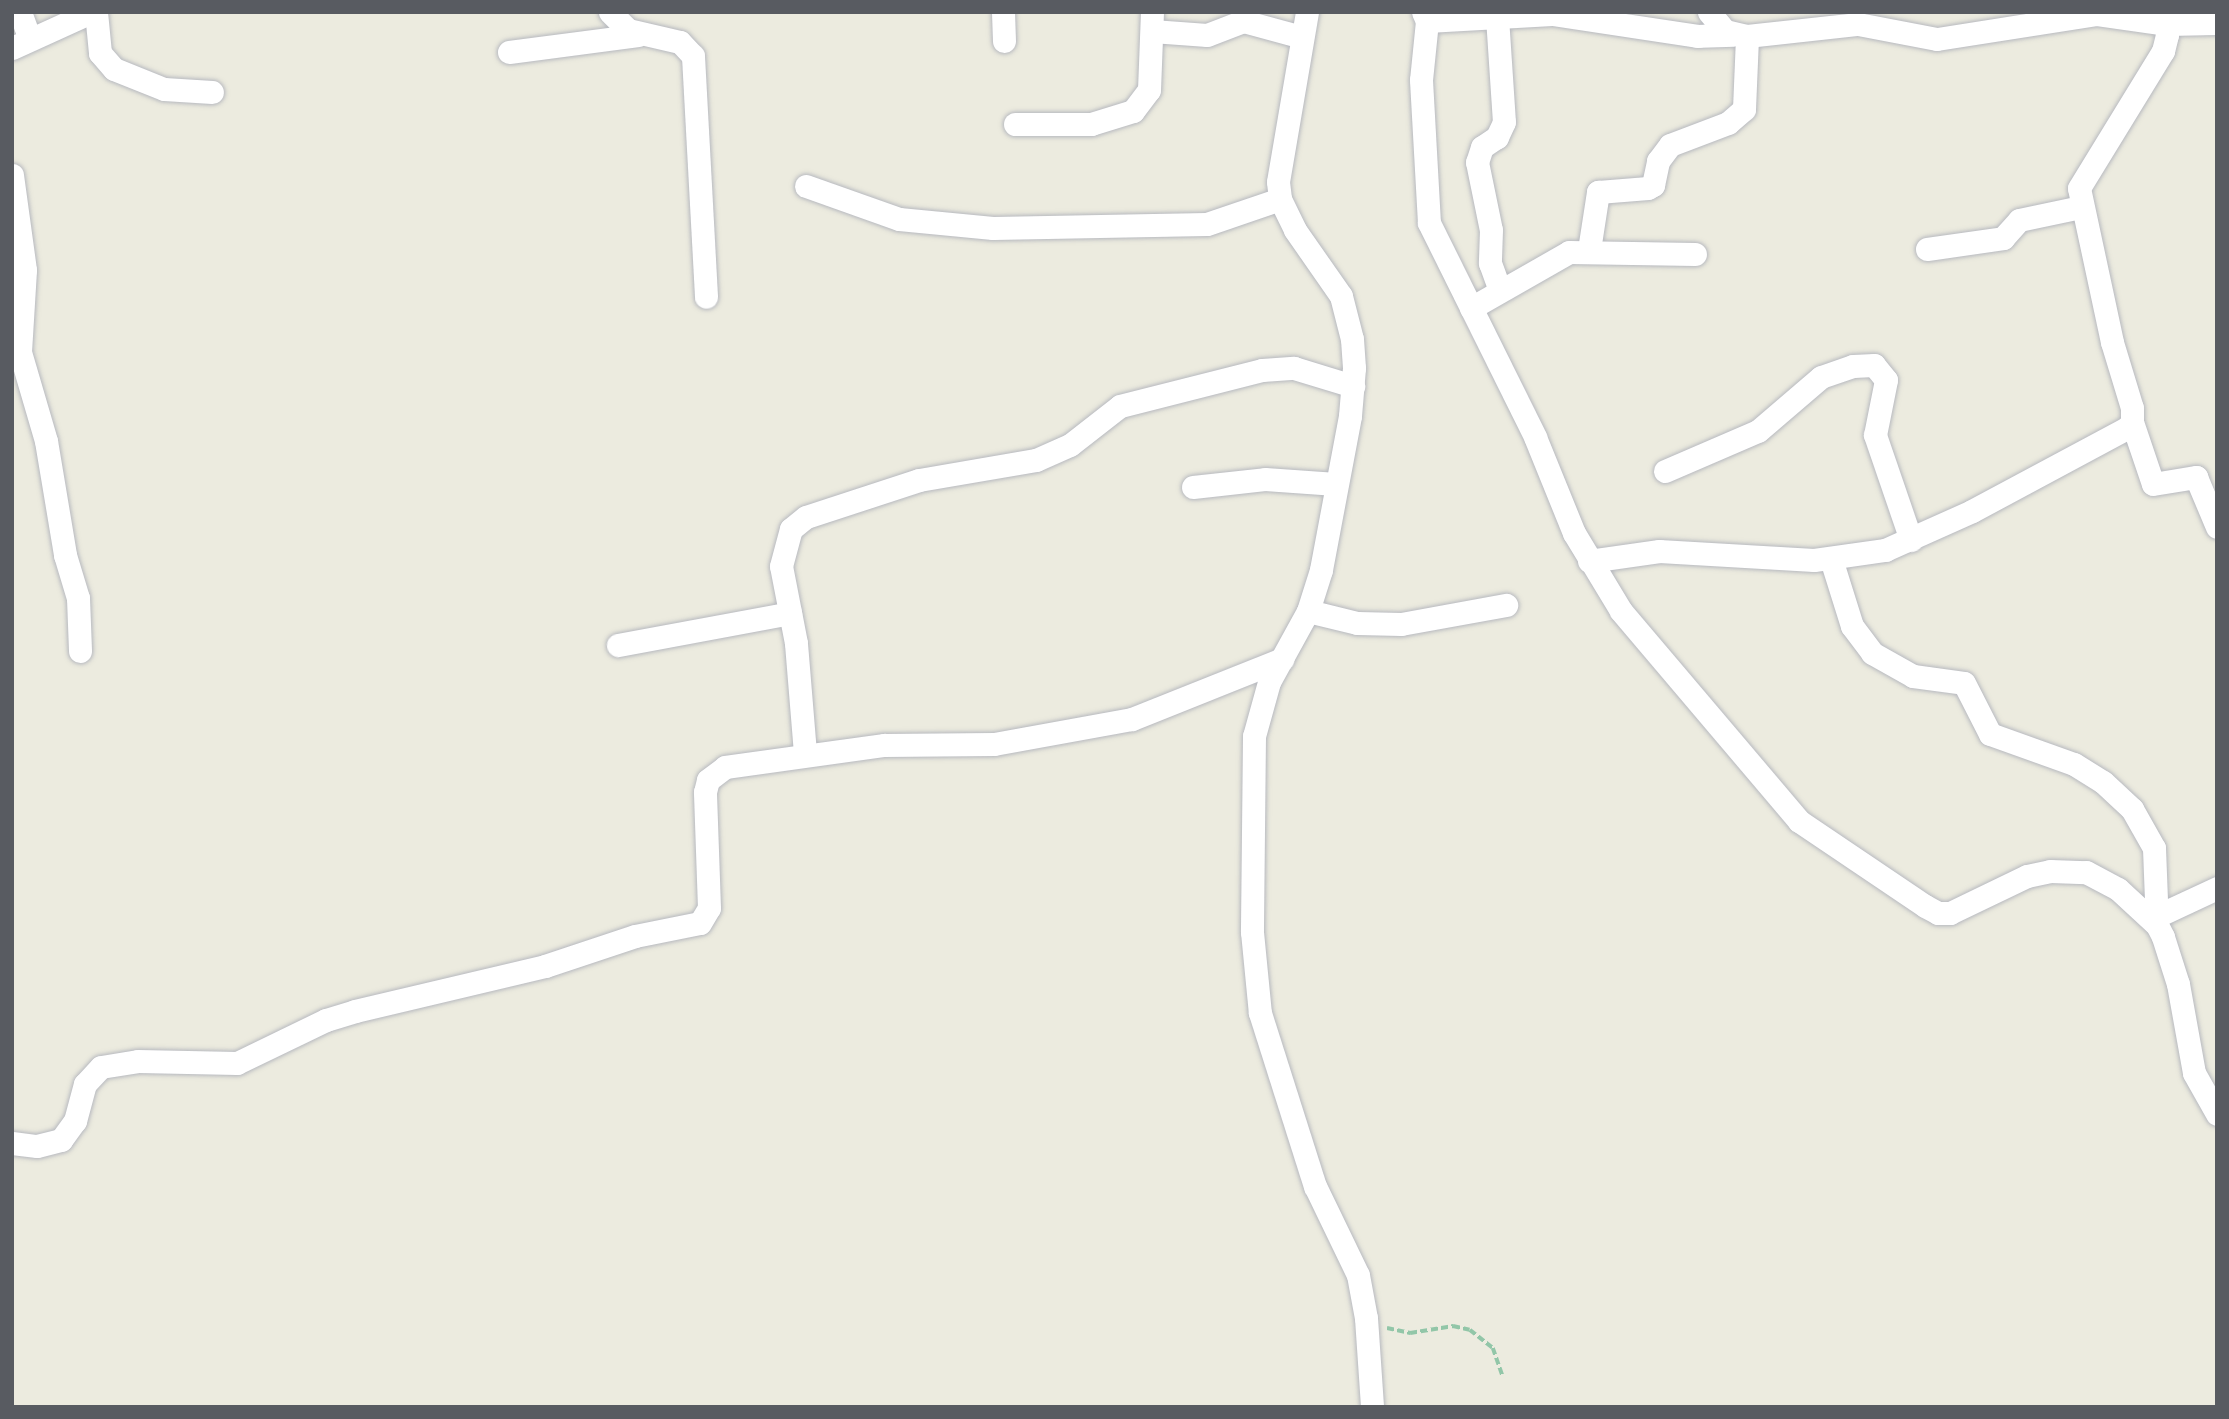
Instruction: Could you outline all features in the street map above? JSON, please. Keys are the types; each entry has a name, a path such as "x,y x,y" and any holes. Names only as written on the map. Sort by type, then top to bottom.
{"street":[{"path":"20,12 21,44 90,12"},
{"path":"96,12 100,53 114,69 164,89 212,92"},
{"path":"610,12 638,35"},
{"path":"1003,12 1004,41"},
{"path":"1307,12 1278,182 1280,200 1295,230 1341,296 1352,339 1353,386 1321,570 1308,611 1261,704 1254,736 1255,980 1260,1013 1309,1167 1358,1275 1366,1318 1372,1407"},
{"path":"1709,12 1716,24 1740,36"},
{"path":"2157,920 2101,877 2066,870 2027,876 1950,913 1938,914 1799,821 1643,640 1589,561 1471,308 1432,233 1425,209 1421,80 1425,17 1579,16 1697,36 1740,36 1858,24 1937,39 2097,14 2217,23"},
{"path":"1497,17 1504,122 1497,137 1482,147 1477,162 1491,230 1490,263 1500,290"},
{"path":"2165,18 2163,51 2150,76 2082,178 2081,207 2132,422 2153,484 2196,477 2217,527"},
{"path":"1015,124 1091,124 1133,111 1149,90 1152,22 1207,35 1243,21 1302,37"},
{"path":"509,52 638,35 680,42 693,56 706,297"},
{"path":"1589,250 1598,192 1648,188 1653,185 1658,161 1670,145 1728,123 1744,109 1740,36"},
{"path":"12,174 25,270 20,352 46,441 65,555 78,598 80,651"},
{"path":"806,186 899,219 993,228 1207,224 1280,200"},
{"path":"1927,249 2003,238 2019,219 2081,207"},
{"path":"1471,308 1550,260 1589,250 1695,254"},
{"path":"1665,471 1758,431 1821,377 1853,366 1874,365 1886,380 1875,435 1911,540"},
{"path":"805,753 782,552 791,529 823,509 919,480 1036,460 1069,445 1121,406 1262,370 1294,368 1353,386"},
{"path":"1589,561 1659,551 1831,559 1885,550 1911,540 2119,433 2132,422"},
{"path":"1193,487 1265,479 1336,484"},
{"path":"1831,559 1852,626 1872,653 1913,676 1964,683 1990,734 2074,764 2103,782 2132,809 2154,848 2157,920 2178,984 2194,1073 2217,1114"},
{"path":"1308,611 1357,623 1401,624 1506,604"},
{"path":"618,645 790,613"},
{"path":"12,1143 37,1146 61,1140 75,1121 85,1083 101,1067 138,1061 237,1063 326,1020 355,1011 545,966 635,936 693,927 706,917 709,908 708,780 725,767 805,753 884,746 994,744 1132,719 1282,659"},
{"path":"2157,920 2215,896"}],"path":[{"path":"1366,1318 1399,1333 1453,1326 1470,1330 1493,1349 1503,1377"}]}
